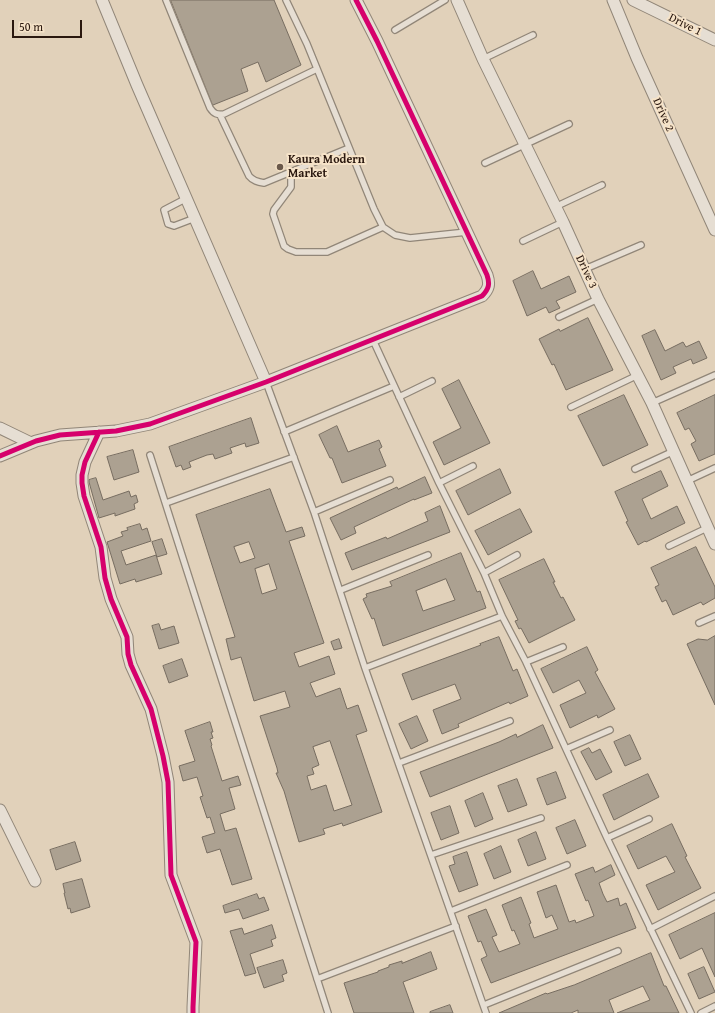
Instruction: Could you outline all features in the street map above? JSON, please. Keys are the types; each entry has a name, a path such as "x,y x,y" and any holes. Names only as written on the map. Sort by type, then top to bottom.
{"street":[{"path":"102,0 137,85 266,382"},
{"path":"0,456 31,443 60,435 116,431 150,424 266,382 475,299 486,293 490,283 488,278 356,0"},
{"name":"Drive 3","path":"457,0 483,59 585,269 598,299 652,403 715,544"},
{"name":"Drive 2","path":"613,0 637,58 715,230"},
{"name":"Drive 1","path":"633,0 715,40"},
{"path":"0,428 31,443"},
{"path":"99,432 82,475 84,496 101,547 105,578 111,599 127,637 128,654 131,665 151,709 163,756 168,782 171,875 196,942 194,1013"},
{"path":"0,810 35,881"}],"lane":[{"path":"166,0 210,108 214,113 220,115 224,114 317,69"},
{"path":"286,0 317,69 383,227 394,235 410,238 467,232"},
{"path":"395,30 446,0"},
{"path":"483,59 533,34"},
{"path":"220,115 252,180 264,183 349,148"},
{"path":"485,163 569,124"},
{"path":"291,172 291,187 274,210 273,214 284,246 288,249 296,252 327,252 383,227"},
{"path":"555,207 602,185"},
{"path":"187,198 165,208 163,213 168,224 174,226 195,218"},
{"path":"523,241 562,222"},
{"path":"585,269 641,245"},
{"path":"559,317 598,299"},
{"path":"373,340 439,483 484,573 502,616 526,662 690,1013"},
{"path":"571,407 638,375"},
{"path":"652,403 715,375"},
{"path":"399,397 432,381"},
{"path":"266,382 314,512 341,590 365,668 486,1013"},
{"path":"284,432 394,386"},
{"path":"635,469 674,451"},
{"path":"150,455 328,1013"},
{"path":"166,503 294,457"},
{"path":"439,483 473,466"},
{"path":"687,481 715,468"},
{"path":"314,512 390,480"},
{"path":"669,546 707,528"},
{"path":"341,590 428,555"},
{"path":"484,573 517,555"},
{"path":"365,668 502,616"},
{"path":"699,623 715,616"},
{"path":"526,662 563,647"},
{"path":"399,763 510,721"},
{"path":"566,749 610,730"},
{"path":"431,855 541,818"},
{"path":"607,838 649,819"},
{"path":"451,911 567,865"},
{"path":"650,929 715,896"},
{"path":"317,979 456,926"},
{"path":"484,1005 618,951"},
{"path":"701,1013 715,1006"}],"building":[{"path":"171,0 274,0 301,65 266,82 258,62 241,69 248,91 213,105"},
{"path":"533,271 541,289 569,276 576,292 556,301 560,308 549,313 546,307 527,316 513,281"},
{"path":"588,318 613,370 566,390 554,364 552,365 539,339 559,329 560,331"},
{"path":"655,330 665,351 683,342 686,347 699,341 707,358 693,364 691,359 673,367 676,373 661,380 642,336"},
{"path":"459,380 490,443 444,465 433,442 461,428 442,389"},
{"path":"624,395 648,445 603,466 578,416"},
{"path":"715,395 715,454 699,461 691,444 696,441 689,428 685,430 677,413"},
{"path":"251,418 259,443 246,447 245,443 230,448 232,453 215,459 213,454 207,455 189,462 191,467 183,470 181,465 176,467 169,447"},
{"path":"337,426 348,452 379,440 382,447 379,449 386,466 342,483 332,458 330,458 319,435"},
{"path":"133,450 139,472 114,480 107,457"},
{"path":"500,469 511,493 468,515 456,491"},
{"path":"661,471 668,486 642,499 651,519 677,506 685,523 638,545 626,522 628,521 615,492"},
{"path":"425,477 432,493 414,499 354,527 356,533 341,540 330,518 397,487 398,489"},
{"path":"96,478 103,500 129,491 131,497 136,495 138,502 134,504 135,509 115,516 115,513 99,518 89,482 89,480"},
{"path":"270,489 286,532 302,527 305,536 289,541 324,643 294,653 299,667 329,656 335,674 310,683 316,697 340,688 347,709 358,705 367,731 356,735 382,812 343,826 342,823 323,829 325,834 299,842 284,791 276,773 278,773 277,768 260,716 290,707 285,691 254,701 241,657 231,660 226,639 235,637 196,515","holes":["249,542 255,558 240,563 234,547","269,564 277,589 262,594 255,569","330,741 352,805 334,811 326,785 311,790 307,776 314,774 312,768 319,765 313,747"]},
{"path":"440,506 450,532 352,570 345,553 386,537 387,539 428,521 425,513"},
{"path":"520,509 532,532 488,555 475,531"},
{"path":"140,524 142,530 147,528 151,541 121,551 126,565 156,555 162,574 136,582 135,579 120,584 107,542 123,536 121,532 128,530 127,528"},
{"path":"162,539 167,554 157,557 152,542"},
{"path":"696,547 715,587 715,598 703,605 701,602 673,615 666,600 662,602 655,587 659,585 651,568"},
{"path":"461,553 477,592 480,591 486,608 383,646 374,618 372,619 363,599 367,597 366,594 392,586 390,582","holes":["446,579 455,600 423,611 416,591"]},
{"path":"544,559 561,598 563,597 575,620 529,643 521,628 519,629 515,621 518,620 499,580"},
{"path":"159,624 161,630 174,626 179,643 159,649 152,626"},
{"path":"715,636 715,705 687,644 698,639 707,640"},
{"path":"499,637 513,671 517,669 528,696 510,704 509,702 458,724 459,727 442,734 433,710 461,699 455,684 412,700 402,674"},
{"path":"339,639 342,648 334,650 331,642"},
{"path":"587,647 598,670 595,672 615,709 598,718 597,715 570,728 560,705 586,693 579,680 553,693 541,669"},
{"path":"182,659 188,676 169,683 163,666"},
{"path":"417,716 428,741 411,749 399,724"},
{"path":"210,722 213,732 211,732 213,738 210,739 211,746 222,781 238,776 241,785 229,788 235,809 220,814 225,831 236,828 252,879 232,885 220,849 207,853 202,837 215,833 210,817 207,818 200,797 203,796 197,777 183,781 179,766 195,761 185,731"},
{"path":"543,725 553,748 430,797 420,772 516,734 517,737"},
{"path":"630,735 641,759 625,766 614,742"},
{"path":"589,748 592,753 600,749 612,772 596,780 581,752"},
{"path":"556,772 566,798 547,805 537,779"},
{"path":"648,774 659,797 614,820 603,795"},
{"path":"517,779 527,805 508,812 498,786"},
{"path":"483,793 493,819 475,827 465,801"},
{"path":"450,806 459,833 441,840 431,813"},
{"path":"575,820 586,846 567,854 556,828"},
{"path":"672,824 687,856 685,857 701,888 658,910 646,885 675,872 666,856 638,869 627,846"},
{"path":"536,832 546,859 528,866 518,840"},
{"path":"75,842 81,861 56,870 50,850"},
{"path":"501,846 511,872 494,879 484,854"},
{"path":"467,852 478,885 459,892 449,866 455,864 453,857"},
{"path":"611,865 615,875 599,883 603,894 607,902 618,898 620,906 626,903 636,928 491,983 481,959 487,956 481,941 478,942 468,916 486,909 497,935 492,937 499,952 520,944 514,930 512,931 502,905 521,897 531,923 529,924 534,938 558,929 552,915 546,918 537,892 556,885 569,922 575,920 576,923 594,916 575,874 593,867 595,872"},
{"path":"82,879 90,907 71,913 70,908 68,909 63,884"},
{"path":"257,894 259,899 264,897 269,910 243,919 239,909 225,913 223,906"},
{"path":"715,913 715,977 702,948 680,959 669,935"},
{"path":"272,925 276,938 271,940 273,946 250,954 256,973 245,976 230,931 242,928 244,934"},
{"path":"431,952 437,969 403,982 414,1013 354,1013 344,983 378,972 389,967 389,965 402,961 402,963"},
{"path":"651,953 664,986 666,986 679,1013 617,1013 650,1000 643,986 609,1000 614,1013 578,1013 578,1010 571,1013 499,1013 546,993 547,994 574,985"},
{"path":"283,960 287,973 282,975 284,981 264,988 257,968"},
{"path":"704,967 715,992 699,999 688,974"},
{"path":"450,1005 453,1013 430,1013 430,1012"}],"cycle path":[{"path":"0,456 36,441 60,435 116,431 150,424 266,382 482,296 488,286 487,275 377,41 356,0"},
{"path":"99,432 85,462 82,475 84,496 101,547 105,578 111,599 127,637 128,654 131,665 151,709 163,756 168,782 171,875 196,942 193,1013"}],"place":[{"name":"Kaura Modern Market","path":"280,167"}]}
